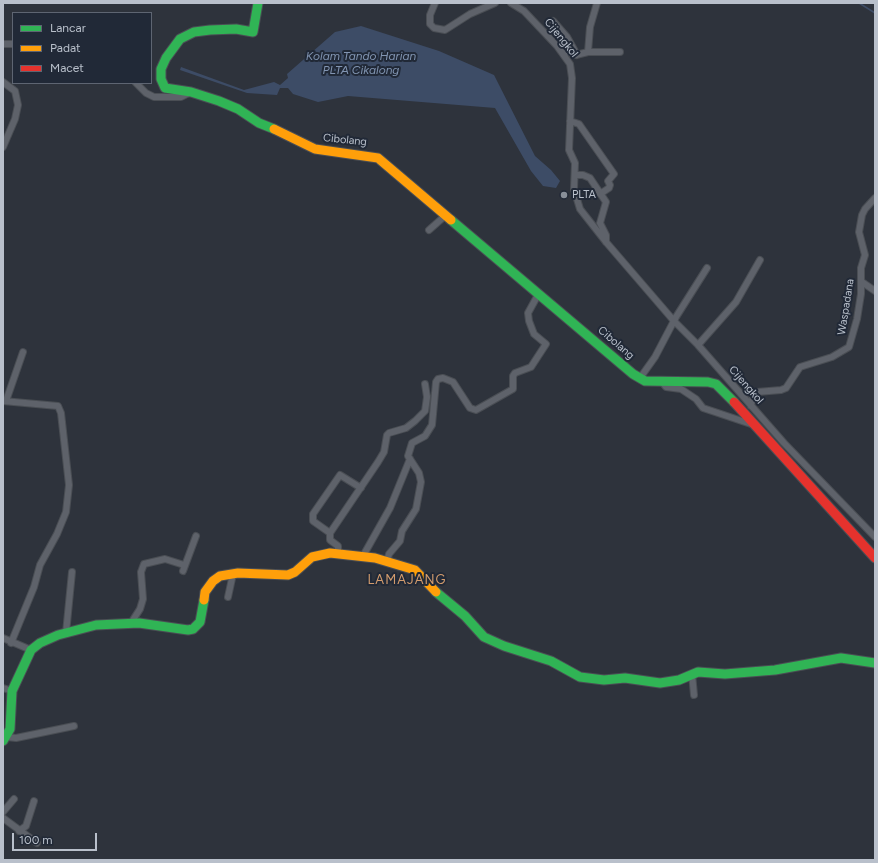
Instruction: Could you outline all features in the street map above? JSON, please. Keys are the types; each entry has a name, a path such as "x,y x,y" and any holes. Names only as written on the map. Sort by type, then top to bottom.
{"street":[{"name":"Cibolang","path":"258,3 253,32 222,29 194,32 180,39 173,47 161,69 162,82 167,89 191,92 238,109 259,123 283,132 315,149 378,158 640,378 645,381 716,384 875,558"},
{"path":"435,3 430,15 430,24 434,28 446,30 470,14 495,3"},
{"name":"Cijengkol","path":"511,3 524,11 560,50 571,66 570,121 568,135 569,150 575,163 574,189 580,209 606,242 674,321 698,345 784,443 875,537"},
{"path":"588,52 590,27 597,3"},
{"path":"553,21 567,37 577,55"},
{"path":"560,50 577,55 588,52 620,52"},
{"path":"3,82 15,91 18,105 15,119 3,147"},
{"path":"137,84 146,93 154,97 181,97 191,92"},
{"path":"570,121 579,124 614,174 608,181 610,185 609,188 600,194"},
{"name":"Cijengkol","path":"575,175 583,175 590,178 606,202 600,223 606,235 606,242"},
{"name":"Waspadana","path":"752,406 751,400 754,394 784,389 788,386 800,367 832,357 849,347 857,319 862,282 861,268 865,252 859,232 860,224 863,211 875,198"},
{"path":"429,230 446,215"},
{"path":"698,345 712,332 736,302 760,260"},
{"path":"640,378 655,357 674,321 707,268"},
{"path":"862,282 875,291"},
{"path":"387,561 389,554 400,541 402,531 416,509 421,482 419,473 408,456 412,443 425,436 432,425 434,386 438,378 447,378 453,382 470,408 476,410 514,389 513,376 516,373 529,369 546,344 534,334 528,314 539,293"},
{"path":"11,643 34,587 40,565 60,527 66,512 69,485 61,413 58,406 4,401 23,352"},
{"path":"662,382 666,387 681,389 696,399 703,408 755,426"},
{"path":"338,554 338,546 330,540 330,533 384,452 387,435 406,428 425,411 427,397 425,384"},
{"path":"363,556 390,508 410,459"},
{"path":"330,533 313,521 313,514 340,475 361,488"},
{"path":"131,623 140,609 143,599 141,572 144,564 165,559 184,568 196,536"},
{"path":"5,739 10,729 12,691 31,650 40,643 66,633 96,625 131,623 193,629 200,622 203,599 208,586 220,576 239,574 288,575 295,572 312,557 338,554 363,556 387,561 415,570 438,594 465,616 484,637 504,646 551,661 580,677 604,680 625,678 660,683 679,680 698,672 725,674 787,669 810,663 841,658 875,664"},
{"path":"66,633 72,572"},
{"path":"228,597 239,574"},
{"path":"3,638 11,643 31,650"},
{"path":"692,674 694,695"},
{"path":"3,688 12,691"},
{"path":"5,739 74,726"},
{"path":"3,812 14,799"},
{"path":"19,831 26,826 34,801"},
{"path":"3,818 37,843"}],"water":[{"name":"Kolam Tando Harian PLTA Cikalong","path":"361,26 439,51 494,75 535,156 551,170 560,181 556,188 543,186 531,171 495,108 348,96 318,102 293,94 288,88 280,88 277,95 247,93 180,70 181,67 244,90 274,82 280,85 288,78 287,74 335,32"}],"waterway":[{"path":"859,3 875,13"}],"traffic: fast":[{"path":"258,3 253,32 236,29 210,30 194,32 180,39 166,58 161,69 161,79 165,88 191,92 219,101 238,109 259,123 274,129"},
{"path":"451,220 633,374 645,381 708,382 716,384 734,402"},
{"path":"436,592 465,616 484,637 504,646 551,661 580,677 604,680 625,678 660,683 679,680 698,672 725,674 775,670 841,658 875,663"},
{"path":"3,741 10,729 12,691 31,650 40,643 58,635 96,625 139,623 188,630 193,629 200,622 204,600"}],"traffic: slow":[{"path":"274,129 315,149 378,158 451,220"},
{"path":"204,600 205,592 213,581 220,576 238,573 288,575 295,572 312,557 330,553 375,558 415,570 436,592"}],"traffic: jam":[{"path":"734,402 875,558"}],"place":[{"name":"PLTA","path":"564,195"}],"district":[{"name":"LAMAJANG","path":"407,580"}]}
